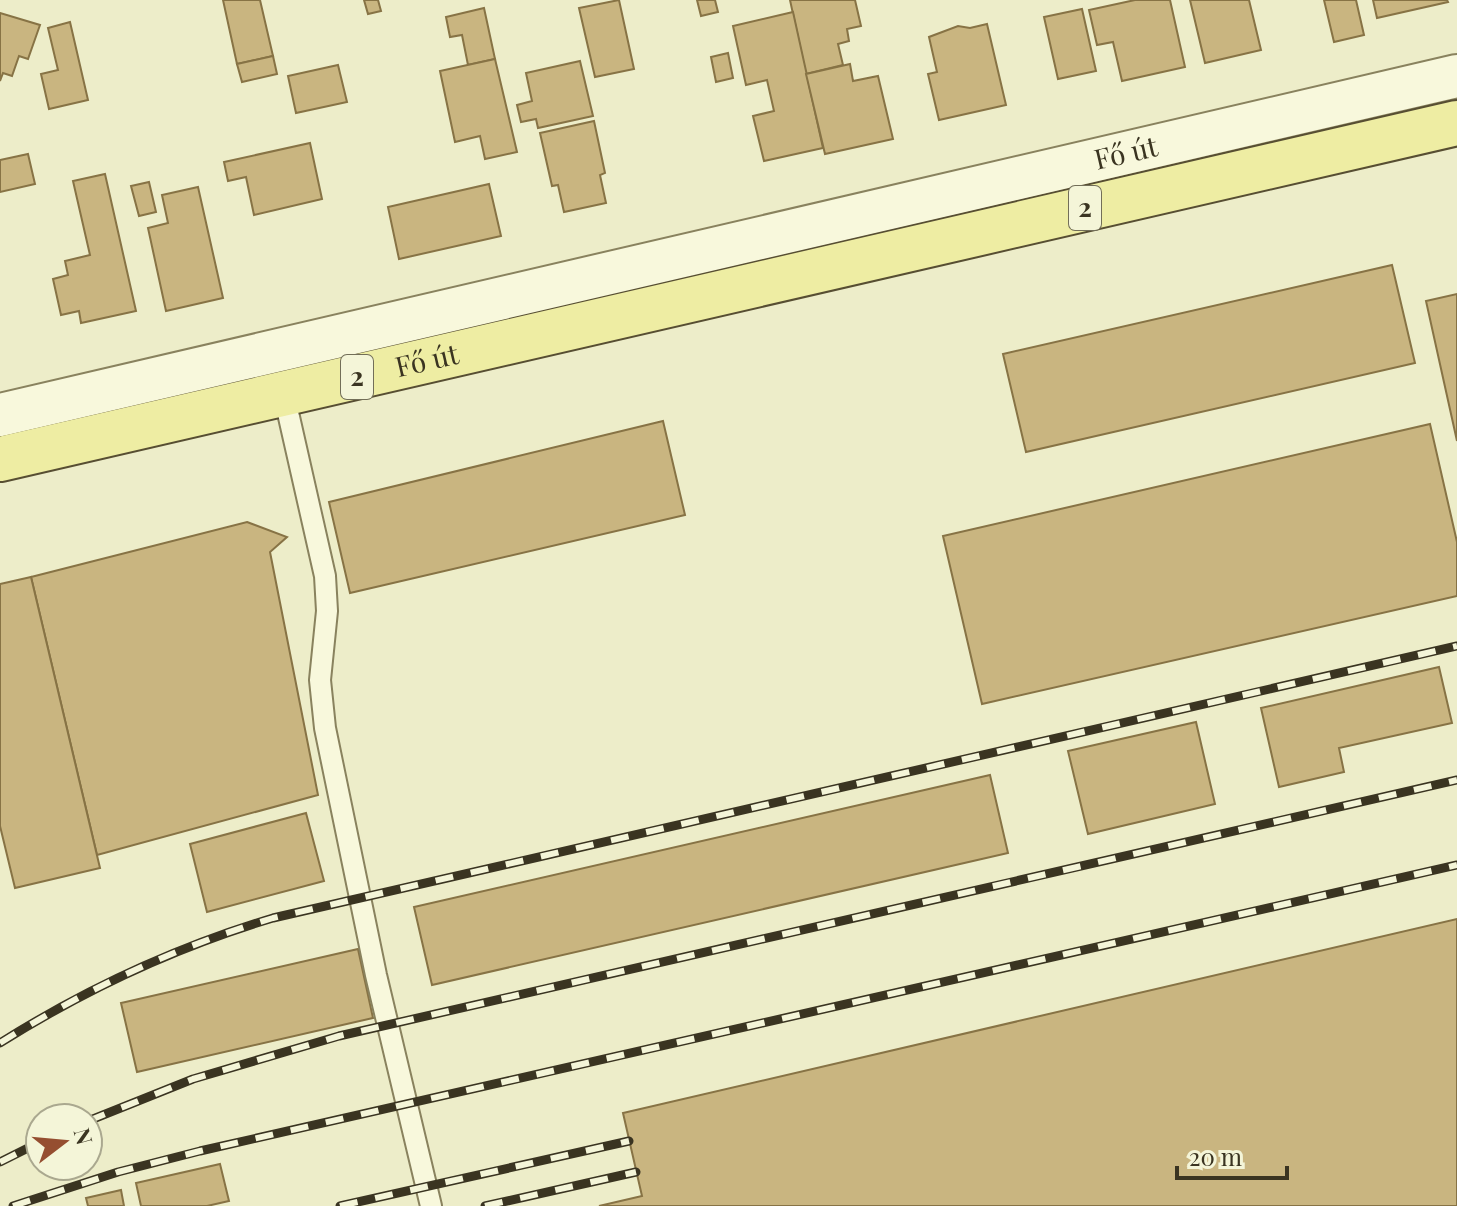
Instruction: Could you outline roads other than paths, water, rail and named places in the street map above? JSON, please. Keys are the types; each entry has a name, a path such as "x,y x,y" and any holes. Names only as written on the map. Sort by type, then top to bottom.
{"main road":[{"name":"Fő út","path":"0,459 284,395 707,272 1457,123"}],"street":[{"name":"Fő út","path":"0,415 707,272 1457,76"}],"lane":[{"path":"284,395 325,576 327,611 320,680 325,728 376,975 431,1206"}],"railway":[{"path":"0,1043 132,971 202,942 273,918 1457,646"},
{"path":"104,1115 193,1079 339,1036 1457,780"},
{"path":"13,1206 118,1172 200,1151 1457,865"},
{"path":"340,1206 629,1141"},
{"path":"0,1162 24,1150"},
{"path":"485,1206 636,1172"}]}
